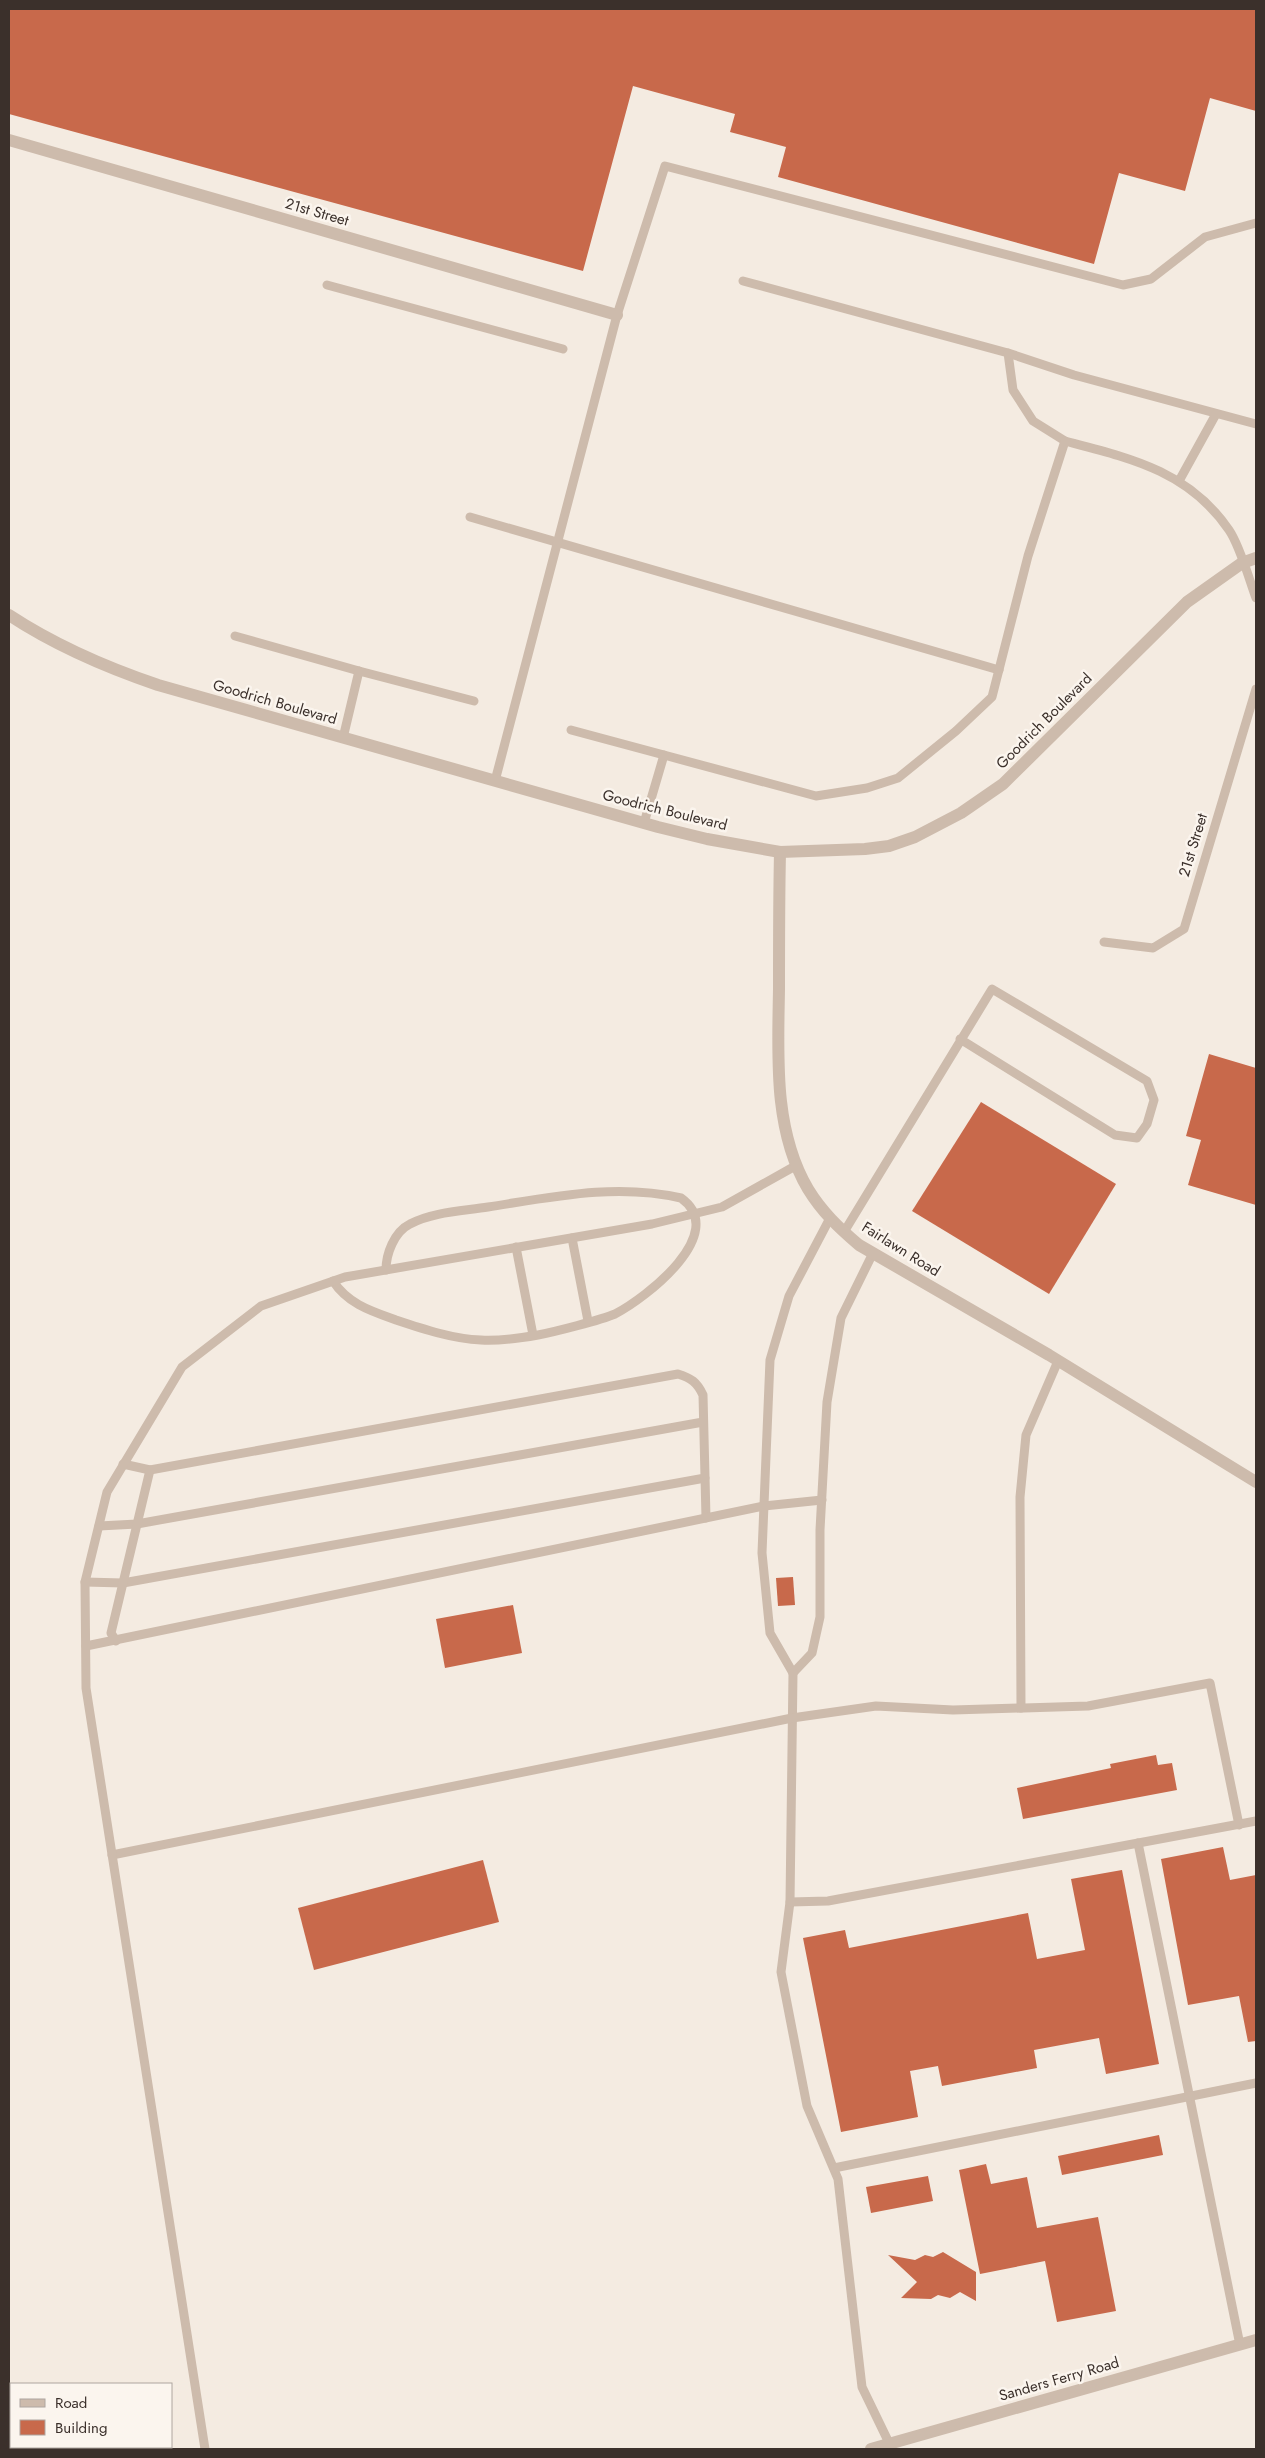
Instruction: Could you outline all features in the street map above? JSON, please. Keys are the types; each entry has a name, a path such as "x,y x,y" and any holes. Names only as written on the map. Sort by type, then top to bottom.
{"street":[{"name":"21st Street","path":"9,140 617,315"},
{"path":"1242,563 1256,558"},
{"name":"Goodrich Boulevard","path":"9,616 61,647 109,668 158,686 644,823 707,839 780,852 865,849 889,846 914,838 961,813 1010,778 1187,602 1242,563"},
{"name":"Fairlawn Road","path":"780,852 778,1066 784,1116 797,1165 808,1189 830,1218 844,1232 873,1253 1058,1361 1256,1482"},
{"name":"Sanders Ferry Road","path":"871,2449 891,2447 1256,2340"}],"lane":[{"path":"495,781 617,315 665,166 1123,286 1151,279 1205,237 1256,224"},
{"path":"743,281 1008,353 1074,375 1256,424"},
{"path":"327,285 563,349"},
{"path":"1008,353 1012,390 1034,422 1065,441 1160,470 1191,488 1230,531 1256,598"},
{"path":"1178,481 1216,414"},
{"path":"572,730 816,796 867,788 898,778 956,731 992,697 1028,556 1065,441"},
{"path":"470,517 999,670"},
{"path":"235,636 474,701"},
{"path":"343,738 359,671"},
{"name":"21st Street","path":"1104,942 1153,948 1184,929 1256,690"},
{"path":"644,823 664,755"},
{"path":"844,1232 960,1039 992,989 1147,1081 1154,1100 1147,1124 1137,1138 1115,1135 960,1039"},
{"path":"205,2449 86,1688 85,1582 107,1492 182,1367 261,1306 333,1281 386,1270 652,1224 693,1214 722,1206 797,1165"},
{"path":"333,1281 339,1290 358,1306 424,1330 481,1340 533,1335 615,1314 652,1288 682,1261 689,1250 695,1232 693,1214 687,1202 681,1198 624,1190 579,1193 444,1214 409,1224 397,1234 388,1255 386,1270"},
{"path":"830,1218 789,1296 770,1360 762,1552 770,1633 793,1673 790,1902 781,1972 807,2106 838,2179 862,2387 891,2447"},
{"path":"572,1238 588,1321"},
{"path":"516,1247 533,1335"},
{"path":"793,1673 812,1653 820,1617 822,1500 827,1402 842,1318 873,1253"},
{"path":"1021,1708 1020,1497 1026,1435 1058,1361"},
{"path":"123,1464 150,1470 678,1374 691,1378 699,1386 703,1395 706,1518"},
{"path":"99,1526 137,1524 703,1422"},
{"path":"116,1642 111,1633 150,1470"},
{"path":"85,1582 123,1583 705,1478"},
{"path":"86,1646 116,1642 764,1506 822,1500"},
{"path":"112,1855 792,1718 876,1706 953,1710 1088,1706 1210,1683 1239,1825"},
{"path":"790,1902 828,1901 1256,1822"},
{"path":"1138,1843 1188,2097 1240,2345"},
{"path":"834,2168 1256,2083"}],"building":[{"path":"9,9 1256,9 1256,111 1210,98 1185,191 1119,173 1094,264 778,177 786,147 730,132 735,114 633,86 583,271 9,114"},
{"path":"1209,1054 1256,1068 1256,1205 1188,1185 1201,1140 1186,1136"},
{"path":"981,1102 1116,1184 1049,1294 912,1211"},
{"path":"793,1577 795,1605 778,1606 776,1578"},
{"path":"513,1605 522,1653 445,1668 436,1619"},
{"path":"1156,1755 1158,1765 1172,1763 1177,1790 1023,1819 1017,1788 1111,1768 1110,1764"},
{"path":"1223,1847 1230,1880 1256,1875 1256,2041 1248,2042 1239,1996 1188,2005 1161,1859"},
{"path":"483,1860 499,1922 314,1970 298,1908"},
{"path":"1122,1870 1159,2064 1106,2074 1099,2038 1034,2050 1037,2068 942,2086 938,2066 910,2071 918,2117 841,2132 803,1938 845,1930 849,1948 1028,1913 1037,1959 1085,1950 1071,1879"},
{"path":"1159,2135 1163,2155 1062,2175 1058,2156"},
{"path":"986,2164 991,2184 1027,2177 1037,2228 1098,2217 1116,2311 1057,2322 1045,2261 980,2274 959,2170"},
{"path":"928,2176 933,2201 871,2213 866,2187"},
{"path":"943,2252 976,2272 976,2301 960,2292 950,2298 938,2295 931,2299 901,2298 917,2282 888,2255 915,2260 925,2255 933,2257"}]}
